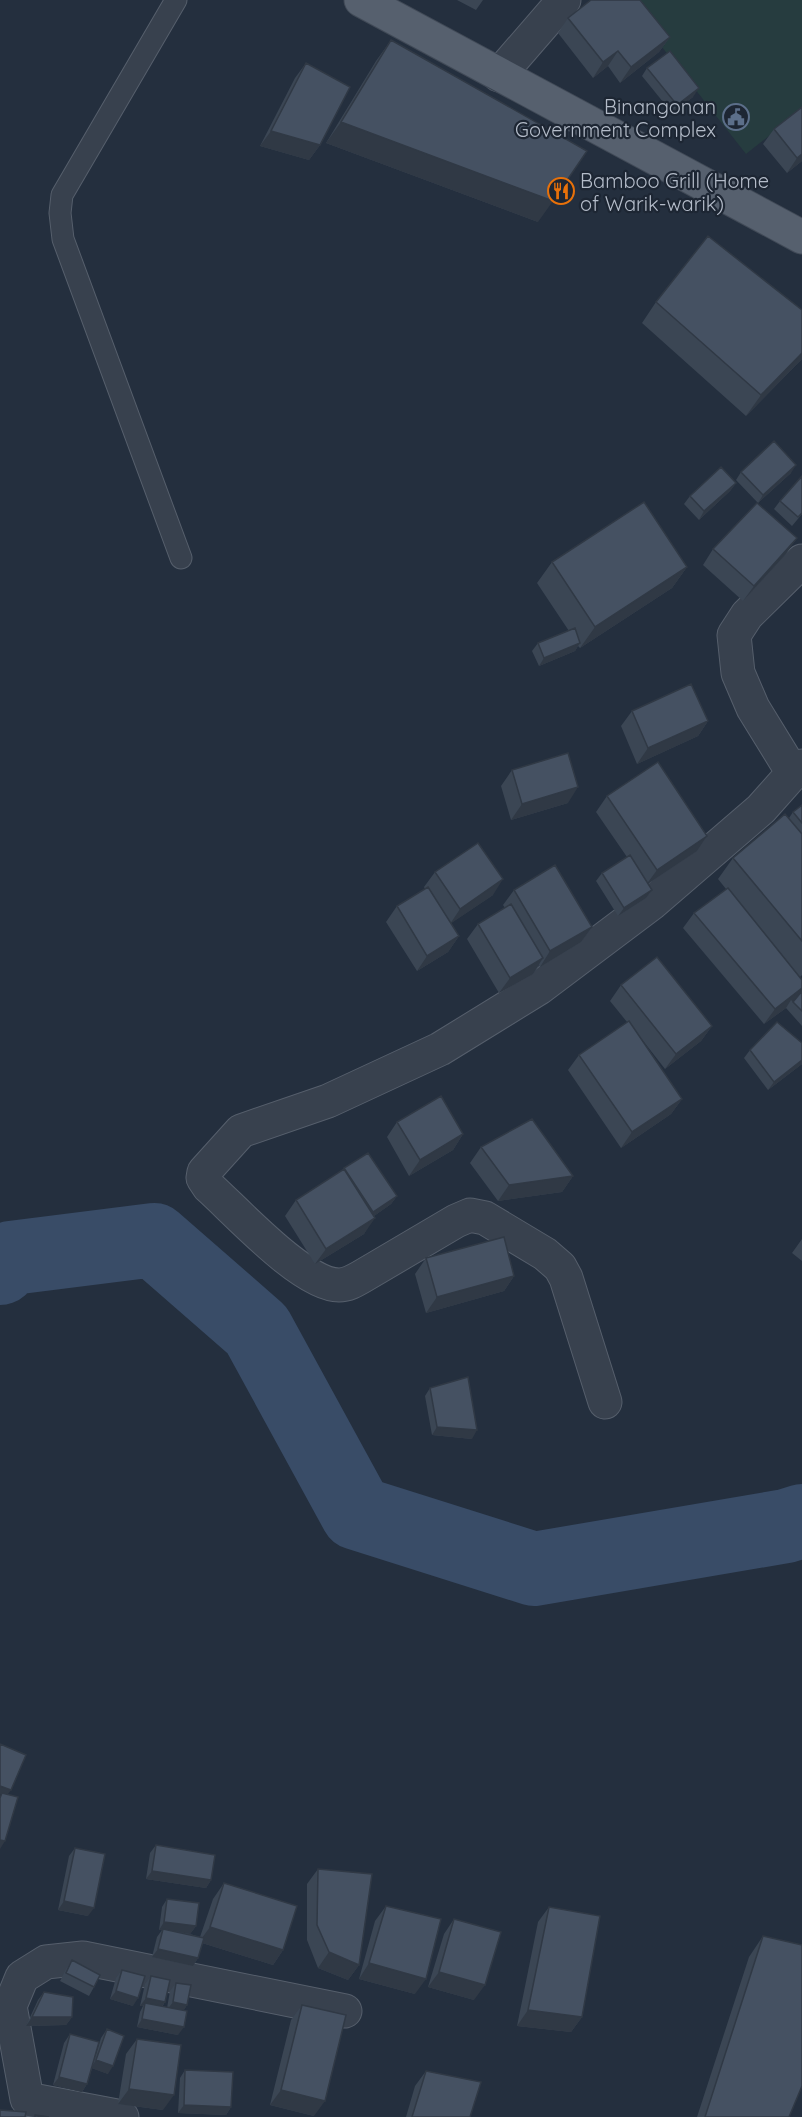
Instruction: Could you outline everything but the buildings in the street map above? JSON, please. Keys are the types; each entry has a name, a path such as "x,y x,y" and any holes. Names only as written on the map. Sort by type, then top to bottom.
{"main road":[{"path":"361,0 802,237"}],"street":[{"path":"499,75 564,0"},
{"path":"605,1402 566,1278 560,1267 545,1254 484,1218 470,1215 456,1221 355,1280 337,1285 317,1279 289,1260 209,1187 203,1178 204,1172 241,1131 328,1101 440,1049 539,988 652,903 761,809 797,769 753,708 738,674 734,635 747,615 802,561"},
{"path":"122,2117 26,2108 5,2005 22,1977 46,1962 83,1958 345,2011"}],"lane":[{"path":"176,0 62,195 60,213 63,239 181,558"}],"green space":[{"path":"625,0 802,0 802,110 746,154"}],"waterway":[{"path":"0,1268 11,1258 154,1240 257,1330 357,1513 534,1569 786,1526 802,1521"}],"place":[{"name":"Binangonan Government Complex","path":"736,117"},
{"name":"Bamboo Grill (Home of Warik-warik)","path":"561,191"}]}
